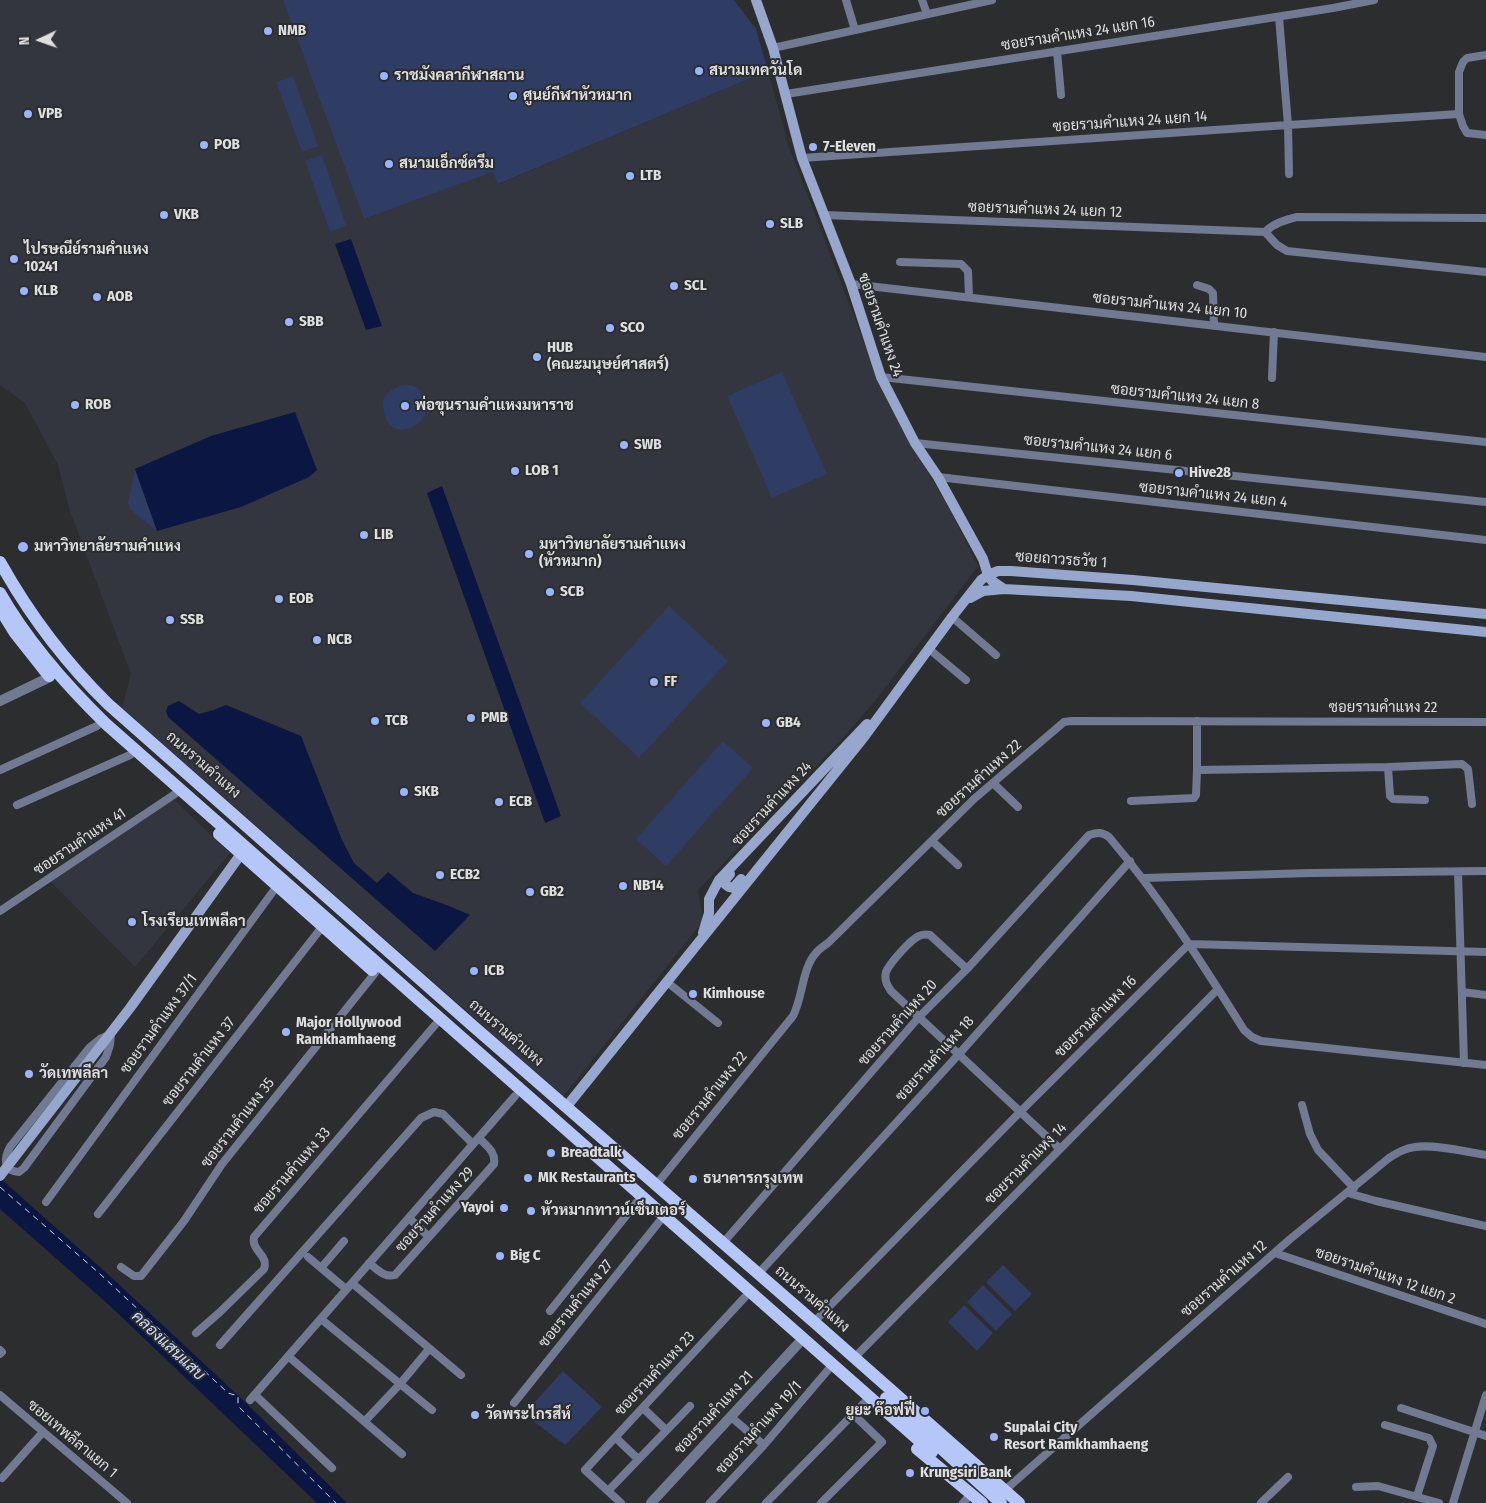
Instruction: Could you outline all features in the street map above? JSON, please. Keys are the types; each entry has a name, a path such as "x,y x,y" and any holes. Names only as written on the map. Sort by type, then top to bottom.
{"main road":[{"name":"ซอยรามคำแหง 24","path":"567,1106 864,737 952,617 981,580 988,575 983,560 938,478 915,443 881,377 851,284 802,158 773,48 756,0"},
{"path":"965,601 978,576 983,560 1011,571"},
{"name":"ถนนรามคำแหง","path":"0,562 53,643 108,704 257,833 473,1026 814,1322 1003,1497"},
{"name":"ซอยถาวรธวัช 1","path":"988,575 998,571 1011,571 1133,580 1486,614"},
{"name":"ถนนรามคำแหง","path":"0,575 40,636 85,690 111,716 466,1029 1003,1497 1019,1503"},
{"path":"988,575 992,581 1004,589"},
{"path":"1131,596 1125,592 1127,581 1133,580"},
{"name":"ซอยถาวรธวัช 1","path":"965,601 983,591 1004,589 1131,596 1486,632"},
{"path":"0,593 28,635 54,669 106,724 936,1455 988,1503"},
{"path":"0,610 15,633 50,677 95,724 130,756 175,794 322,927 745,1296 967,1499 982,1503"},
{"name":"ซอยรามคำแหง 24","path":"701,939 709,913 709,899 719,880 876,714 889,703"},
{"path":"95,724 108,704"},
{"path":"0,1176 111,1034 257,833"},
{"path":"735,865 725,880 725,884 733,888 763,853 786,834"},
{"path":"556,1131 567,1106"},
{"path":"687,1246 704,1226"}],"street":[{"path":"846,0 855,30"},
{"path":"922,0 927,14"},
{"path":"773,48 992,0"},
{"name":"ซอยรามคำแหง 24 แยก 16","path":"786,94 1374,0"},
{"path":"1279,16 1288,125 1289,174"},
{"path":"1057,52 1061,95"},
{"path":"1486,55 1467,58 1462,62 1459,72 1460,114 1463,126 1467,133 1486,135"},
{"name":"ซอยรามคำแหง 24 แยก 14","path":"802,158 1460,114"},
{"name":"ซอยรามคำแหง 24 แยก 12","path":"824,215 1265,232"},
{"path":"1486,218 1297,217 1271,226 1265,232 1277,245 1287,251 1486,272"},
{"path":"900,262 961,264 968,272 969,298"},
{"name":"ซอยรามคำแหง 24 แยก 10","path":"851,284 1486,357"},
{"path":"1197,285 1209,289 1213,293 1214,325"},
{"path":"1272,378 1274,332"},
{"name":"ซอยรามคำแหง 24 แยก 8","path":"881,377 1486,442"},
{"name":"ซอยรามคำแหง 24 แยก 6","path":"915,443 1486,502"},
{"name":"ซอยรามคำแหง 24 แยก 4","path":"938,478 1486,540"},
{"path":"952,617 996,655"},
{"path":"929,648 966,680"},
{"path":"0,701 50,677"},
{"path":"1131,801 1194,798 1196,795 1198,770 1197,721"},
{"name":"ซอยรามคำแหง 22","path":"656,1185 793,1016 798,1007 810,963 815,954 974,800 1064,722 1486,722"},
{"path":"0,770 95,724"},
{"path":"17,805 130,756"},
{"path":"1198,770 1462,764 1468,769 1472,804"},
{"path":"1388,767 1390,796 1393,799 1425,800"},
{"path":"993,783 1018,807"},
{"name":"ซอยรามคำแหง 41","path":"0,911 175,794"},
{"name":"ซอยรามคำแหง 20","path":"723,1242 919,1017 967,969 1089,835 1096,832 1109,837 1130,861"},
{"path":"932,842 958,865"},
{"path":"1130,861 1189,944 1244,1030 1252,1037 1261,1041 1486,1065"},
{"name":"ซอยรามคำแหง 18","path":"758,1274 959,1054 1130,861"},
{"path":"1143,878 1311,873 1486,871"},
{"path":"1458,872 1464,1063"},
{"name":"ซอยรามคำแหง 37/1","path":"46,1202 277,886"},
{"name":"ซอยรามคำแหง 37","path":"98,1214 322,927"},
{"path":"967,969 930,935 924,934 916,936 892,963 886,972 886,982 891,991 1060,1149"},
{"path":"1189,944 1486,952"},
{"name":"ซอยรามคำแหง 16","path":"814,1322 1021,1111 1189,944"},
{"name":"ซอยรามคำแหง 35","path":"121,1266 134,1276 141,1276 184,1221 222,1164 375,973"},
{"path":"667,982 718,1023"},
{"name":"ซอยรามคำแหง 14","path":"854,1358 1218,989"},
{"path":"1462,992 1486,995"},
{"name":"ซอยรามคำแหง 33","path":"196,1332 220,1312 264,1269 266,1265 264,1258 253,1243 254,1237 435,1025"},
{"path":"111,1034 106,1057 24,1168 19,1172 13,1171 6,1164 5,1157 10,1147 90,1047 100,1039 111,1034"},
{"name":"ซอยรามคำแหง 29","path":"332,1468 252,1397 516,1096"},
{"path":"1302,1105 1310,1134 1318,1150 1351,1190 1376,1201 1486,1226"},
{"path":"220,1345 421,1118 434,1112 443,1114 476,1141"},
{"name":"ซอยรามคำแหง 29","path":"369,1263 385,1276 395,1275 494,1164 493,1152 476,1141"},
{"name":"ซอยรามคำแหง 12","path":"1003,1497 1276,1253 1389,1158 1402,1150 1424,1146 1486,1155"},
{"name":"ซอยรามคำแหง 27","path":"550,1311 637,1202"},
{"path":"409,1218 429,1237"},
{"name":"ซอยรามคำแหง 27","path":"514,1403 659,1222"},
{"path":"321,1268 344,1241"},
{"name":"ซอยรามคำแหง 12 แยก 2","path":"1276,1253 1486,1324"},
{"path":"308,1257 349,1286 461,1375"},
{"name":"ซอยรามคำแหง 23","path":"608,1491 585,1470 745,1296"},
{"path":"321,1319 432,1410"},
{"name":"ซอยรามคำแหง 21","path":"651,1503 798,1344"},
{"path":"365,1422 429,1349"},
{"path":"0,1350 2,1352 0,1354"},
{"path":"288,1356 402,1454"},
{"name":"ซอยรามคำแหง 19/1","path":"710,1503 764,1445 828,1370"},
{"name":"ซอยเทพลีลาแยก 1","path":"0,1395 127,1503"},
{"path":"1453,1503 1486,1396"},
{"path":"766,1503 864,1403"},
{"path":"621,1503 608,1491 690,1406"},
{"path":"643,1408 666,1430"},
{"path":"1400,1408 1486,1436"},
{"path":"821,1503 882,1442 853,1414"},
{"path":"731,1417 764,1445"},
{"path":"1386,1425 1430,1438 1433,1443 1417,1496"},
{"path":"2,1478 43,1432"},
{"path":"616,1438 638,1459"},
{"path":"1261,1503 1288,1477"},
{"path":"1356,1487 1378,1486 1439,1503"}],"shaded area":[{"name":"มหาวิทยาลัยรามคำแหง (หัวหมาก)","path":"0,0 286,0 364,219 493,172 499,184 768,71 789,147 884,395 950,510 978,566 875,701 841,740 698,890 703,921 562,1098 478,1021 122,708 131,674 70,511 58,465 25,403 0,385"},
{"name":"ศูนย์กีฬาหัวหมาก","path":"283,0 734,0 756,29 768,71 498,184 493,172 364,219"},
{"path":"293,76 318,146 302,152 276,82"},
{"path":"322,155 346,226 330,232 305,161"},
{"path":"782,372 827,474 772,498 727,396"},
{"path":"402,385 413,385 420,390 424,397 426,413 418,424 401,430 394,428 387,422 383,403 386,395"},
{"path":"135,469 157,531 130,509 128,503"},
{"name":"FF","path":"669,606 728,661 639,758 580,703"},
{"path":"723,741 753,768 666,866 636,839"},
{"name":"โรงเรียนเทพลีลา","path":"169,795 230,853 135,967 47,878"},
{"path":"1003,1265 1032,1294 1015,1311 986,1282"},
{"path":"983,1285 1012,1314 996,1331 967,1302"},
{"path":"964,1305 993,1333 977,1351 948,1322"},
{"path":"563,1371 602,1407 565,1445 524,1414"}],"water":[{"path":"351,239 382,326 366,330 335,244"},
{"path":"295,412 317,470 309,477 241,507 157,531 135,469 211,436"},
{"path":"442,486 561,816 545,823 427,493"},
{"path":"179,701 199,714 226,705 301,736 342,840 354,863 377,883 388,872 413,893 470,915 435,951 168,717 166,711 168,706"},
{"name":"คลองแสนแสบ","path":"0,1178 111,1277 244,1401 347,1503 317,1503 109,1305 0,1209"}],"ferry route":[{"path":"0,1187 99,1273 228,1393 238,1396 238,1406 336,1503"}],"place":[{"name":"NMB","path":"268,31"},
{"name":"สนามเทควันโด","path":"699,71"},
{"name":"ราชมังคลากีฬาสถาน","path":"384,76"},
{"name":"ศูนย์กีฬาหัวหมาก","path":"513,96"},
{"name":"VPB","path":"28,114"},
{"name":"POB","path":"204,145"},
{"name":"7-Eleven","path":"813,147"},
{"name":"สนามเอ็กซ์ตรีม","path":"389,164"},
{"name":"LTB","path":"630,176"},
{"name":"VKB","path":"164,215"},
{"name":"SLB","path":"770,224"},
{"name":"ไปรษณีย์รามคำแหง 10241","path":"14,259"},
{"name":"SCL","path":"674,286"},
{"name":"KLB","path":"24,291"},
{"name":"AOB","path":"97,297"},
{"name":"SBB","path":"289,322"},
{"name":"SCO","path":"610,328"},
{"name":"HUB (คณะมนุษย์ศาสตร์)","path":"537,357"},
{"name":"ROB","path":"75,405"},
{"name":"พ่อขุนรามคำแหงมหาราช","path":"405,406"},
{"name":"SWB","path":"624,445"},
{"name":"LOB 1","path":"515,471"},
{"name":"Hive28","path":"1179,473"},
{"name":"LIB","path":"364,535"},
{"name":"มหาวิทยาลัยรามคำแหง","path":"23,547"},
{"name":"มหาวิทยาลัยรามคำแหง (หัวหมาก)","path":"529,554"},
{"name":"SCB","path":"550,592"},
{"name":"EOB","path":"279,599"},
{"name":"SSB","path":"170,620"},
{"name":"NCB","path":"317,640"},
{"name":"FF","path":"654,682"},
{"name":"PMB","path":"471,718"},
{"name":"TCB","path":"375,721"},
{"name":"GB4","path":"766,723"},
{"name":"SKB","path":"404,792"},
{"name":"ECB","path":"499,802"},
{"name":"ECB2","path":"440,875"},
{"name":"NB14","path":"623,886"},
{"name":"GB2","path":"530,892"},
{"name":"โรงเรียนเทพลีลา","path":"132,922"},
{"name":"ICB","path":"474,971"},
{"name":"Kimhouse","path":"693,994"},
{"name":"Major Hollywood Ramkhamhaeng","path":"286,1032"},
{"name":"วัดเทพลีลา","path":"29,1074"},
{"name":"Breadtalk","path":"551,1153"},
{"name":"MK Restaurants","path":"528,1178"},
{"name":"ธนาคารกรุงเทพ","path":"693,1179"},
{"name":"Yayoi","path":"504,1208"},
{"name":"หัวหมากทาวน์เซ็นเตอร์","path":"531,1211"},
{"name":"Big C","path":"500,1256"},
{"name":"ยูยะ ค๊อฟฟี่","path":"925,1411"},
{"name":"วัดพระไกรสีห์","path":"475,1415"},
{"name":"Supalai City Resort Ramkhamhaeng","path":"994,1437"},
{"name":"Krungsiri Bank","path":"910,1473"}]}
